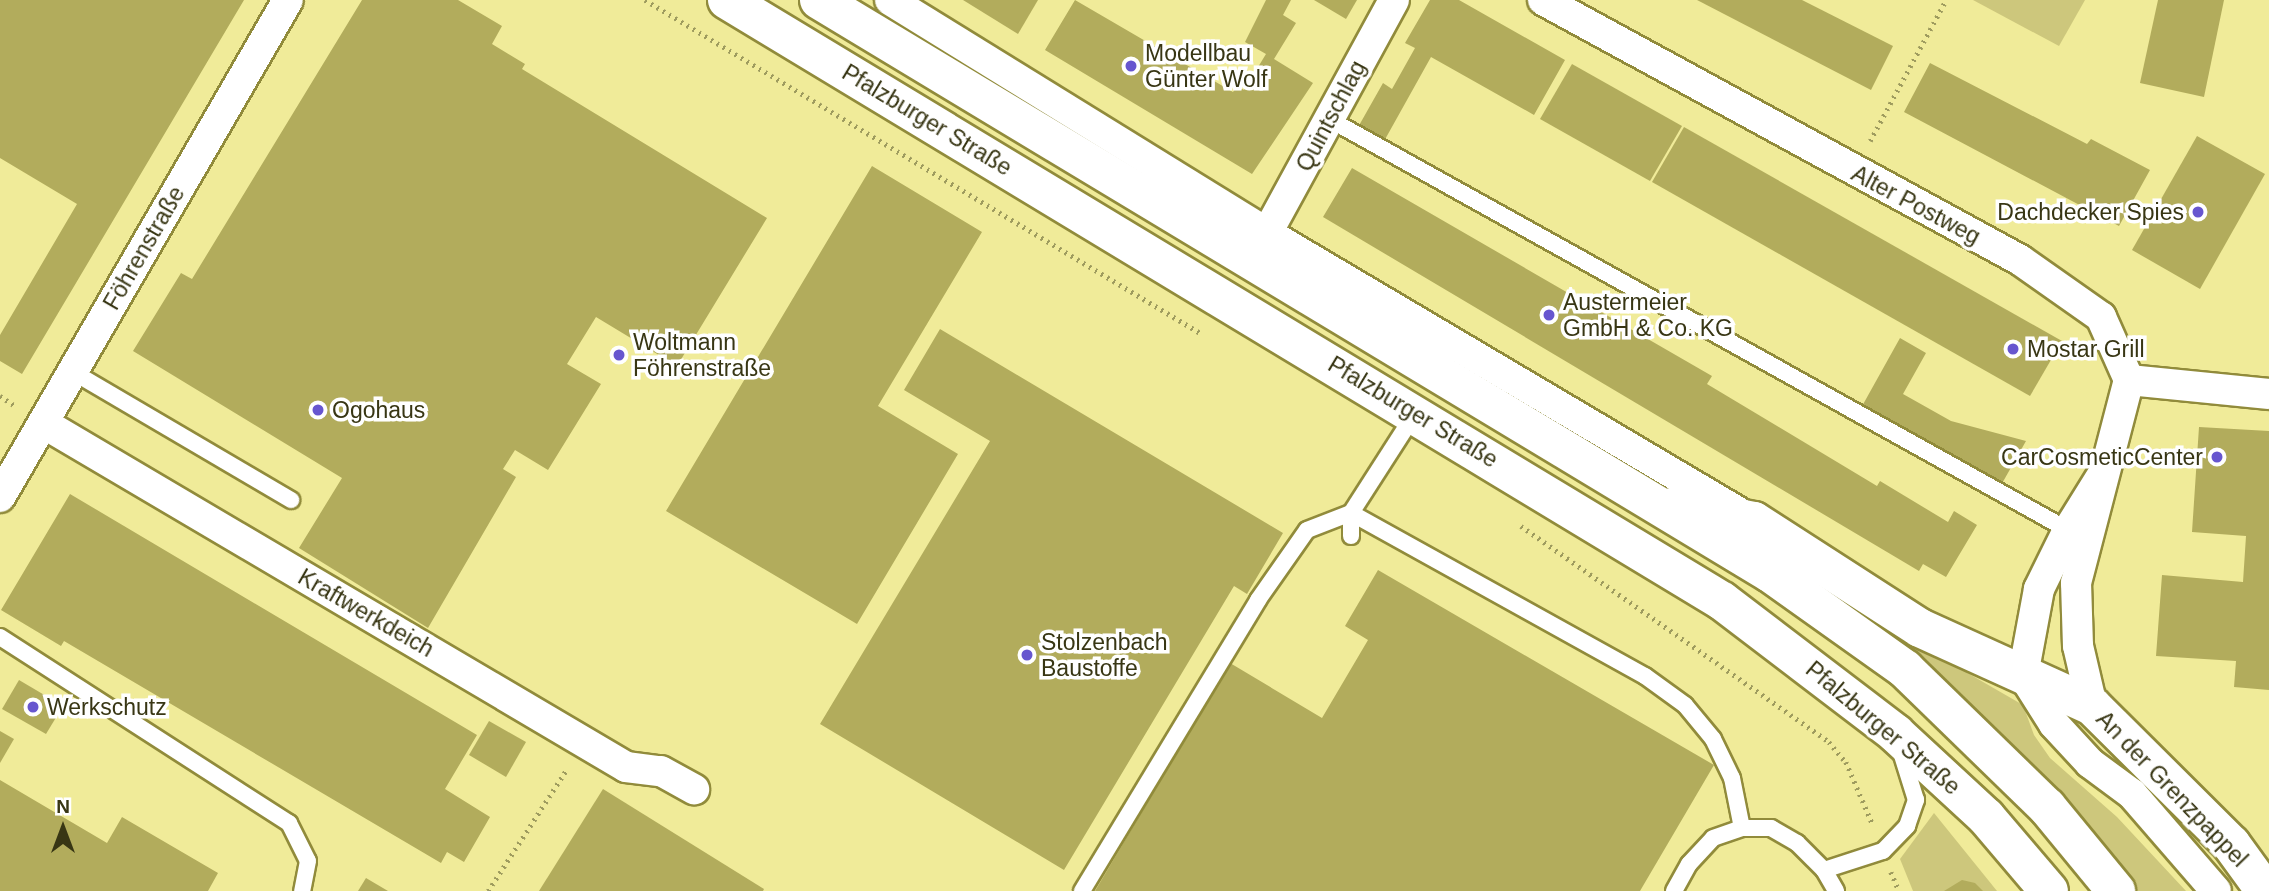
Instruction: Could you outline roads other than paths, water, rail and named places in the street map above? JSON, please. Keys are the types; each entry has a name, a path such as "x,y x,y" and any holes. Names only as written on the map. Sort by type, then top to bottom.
{"main road":[{"name":"Pfalzburger Straße","path":"727,0 1416,413 1722,601 1895,733 1986,817 2049,891"},
{"name":"Pfalzburger Straße","path":"819,0 1770,573 1905,669 2047,807 2116,891"},
{"name":"Pfalzburger Straße","path":"1648,500 1754,521 1920,628 2092,706"},
{"name":"An der Grenzpappel","path":"2092,706 2231,844 2265,891"}],"street":[{"name":"Föhrenstraße","path":"0,497 288,0"},
{"name":"Pfalzburger Straße","path":"890,0 1268,233 1754,521"},
{"name":"Quintschlag","path":"1268,233 1394,0"},
{"name":"Alter Postweg","path":"1543,0 1852,172 2020,260 2101,317 2129,380"},
{"name":"An der Grenzpappel","path":"2092,706 2078,646 2076,583 2101,477 2129,380"},
{"path":"2129,380 2269,394"},
{"name":"Kraftwerkdeich","path":"43,423 626,767 661,771 694,789"},
{"name":"An der Grenzpappel","path":"2101,477 2068,530 2039,589 2024,675 2054,724 2090,764 2132,794 2216,891"}],"lane":[{"path":"1329,119 2068,530"},
{"path":"72,372 291,500"},
{"path":"1351,536 1351,513 1416,413"},
{"path":"1351,513 1645,676 1685,705 1713,739 1732,778 1742,828"},
{"path":"1083,891 1258,600 1307,530 1351,513"},
{"path":"0,637 289,823 308,861 303,891"},
{"path":"1824,870 1883,851 1907,826 1916,800 1895,733"},
{"path":"1674,891 1689,864 1713,838 1742,828 1771,828 1797,843 1824,870 1836,891"}],"place":[{"name":"Modellbau Günter Wolf","path":"1131,66"},
{"name":"Dachdecker Spies","path":"2198,212"},
{"name":"Austermeier GmbH & Co. KG","path":"1549,315"},
{"name":"Mostar Grill","path":"2013,349"},
{"name":"Woltmann Föhrenstraße","path":"619,355"},
{"name":"Ogohaus","path":"318,410"},
{"name":"CarCosmeticCenter","path":"2217,457"},
{"name":"Stolzenbach Baustoffe","path":"1027,655"},
{"name":"Werkschutz","path":"33,707"}]}
